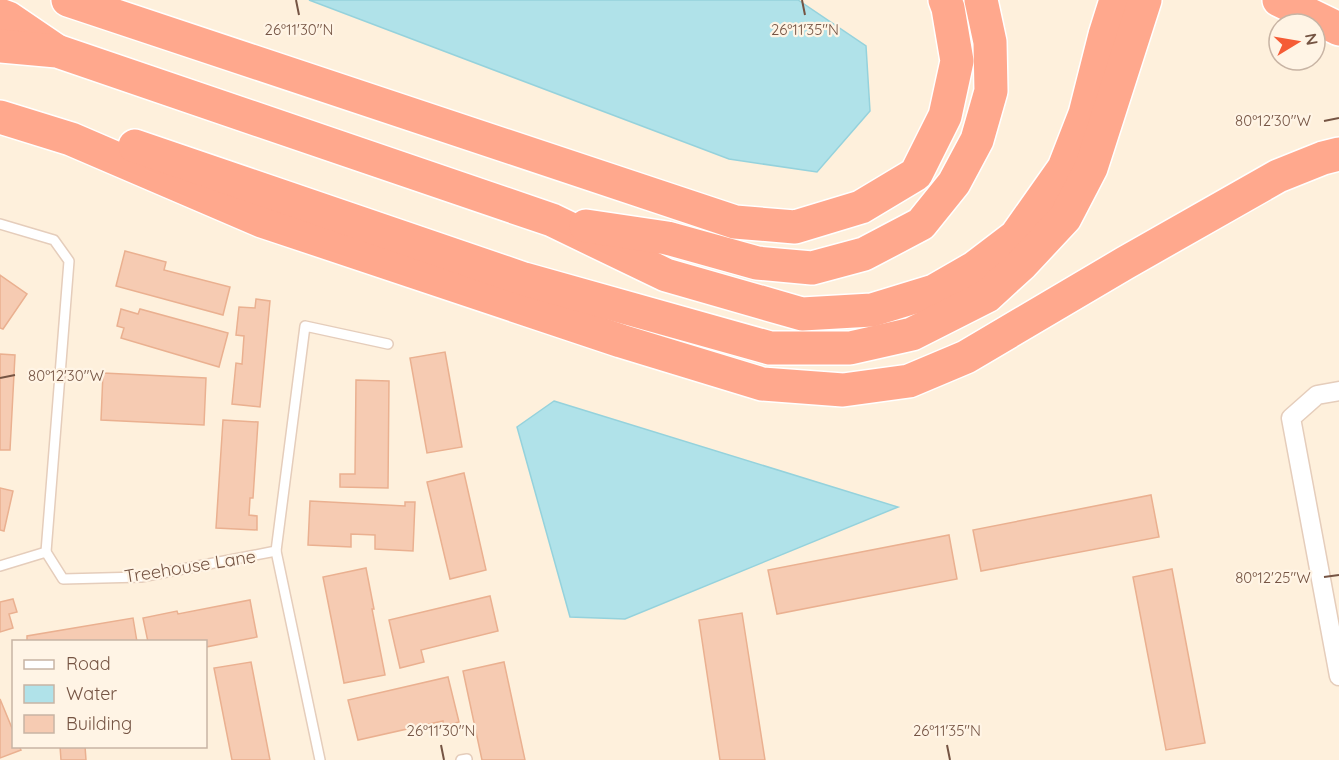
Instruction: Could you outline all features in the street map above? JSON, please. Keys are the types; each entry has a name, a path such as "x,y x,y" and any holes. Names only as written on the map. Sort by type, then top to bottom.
{"highway":[{"path":"68,0 735,222 795,227 861,207 916,174 945,116 957,61 945,0"},
{"path":"552,220 667,238 757,263 812,268 864,254 921,224 954,183 977,140 991,91 990,42 981,0"},
{"path":"70,139 132,145 524,279 770,348 850,348 912,334 987,296 1022,264 1065,218 1091,168 1119,37 1116,0"},
{"path":"0,46 57,51 552,220 666,275 802,314 872,310 934,291 974,268 1016,236 1064,168 1119,37 1145,0"},
{"path":"1279,0 1339,29"},
{"path":"0,15 57,51"},
{"path":"0,117 70,139 262,222 621,341 762,384 843,390 909,381 966,357 1278,176 1339,154"}],"street":[{"path":"1339,391 1317,395 1291,418 1339,676"}],"lane":[{"path":"0,224 54,240 69,261 46,552 0,566"},
{"name":"Treehouse Lane","path":"46,552 63,579 141,577 276,551 305,326 388,344"},
{"path":"276,551 320,760"}],"water":[{"path":"309,0 798,0 866,46 870,111 817,172 729,159"},
{"path":"554,401 898,507 625,619 570,617 517,427"}],"building":[{"path":"125,251 166,262 164,270 230,287 223,315 116,286"},
{"path":"0,275 27,294 3,329 0,328"},
{"path":"256,299 270,301 260,407 232,404 236,363 242,364 244,336 236,335 239,307 255,308"},
{"path":"121,309 138,314 140,309 228,333 219,367 121,338 124,328 117,326"},
{"path":"445,352 462,447 427,453 410,358"},
{"path":"0,354 15,355 10,450 0,450"},
{"path":"103,373 206,378 204,425 101,420"},
{"path":"356,380 389,381 388,488 340,487 340,474 355,474"},
{"path":"223,420 258,422 253,498 250,498 249,515 257,516 257,530 216,528"},
{"path":"464,473 486,570 450,579 427,482"},
{"path":"0,488 13,491 4,531 0,530"},
{"path":"1151,495 1159,537 981,571 973,530"},
{"path":"310,501 405,506 405,502 415,502 413,551 375,549 375,535 351,534 351,547 308,545"},
{"path":"949,535 957,579 777,614 768,570"},
{"path":"366,568 385,675 344,683 323,577"},
{"path":"1172,569 1205,743 1166,750 1133,577"},
{"path":"490,596 498,631 421,650 424,662 400,668 389,620"},
{"path":"13,599 17,612 9,614 13,628 0,632 0,602"},
{"path":"250,600 257,637 207,647 207,640 148,640 143,618 177,611 178,614"},
{"path":"742,613 765,760 720,760 699,620"},
{"path":"133,618 137,640 27,640 27,636"},
{"path":"251,662 270,760 232,760 214,668"},
{"path":"504,662 525,760 482,760 463,671"},
{"path":"448,677 459,722 444,726 443,721 358,740 348,700"},
{"path":"0,699 12,728 12,748 21,750 0,758"},
{"path":"60,748 85,748 86,760 61,760"}]}
